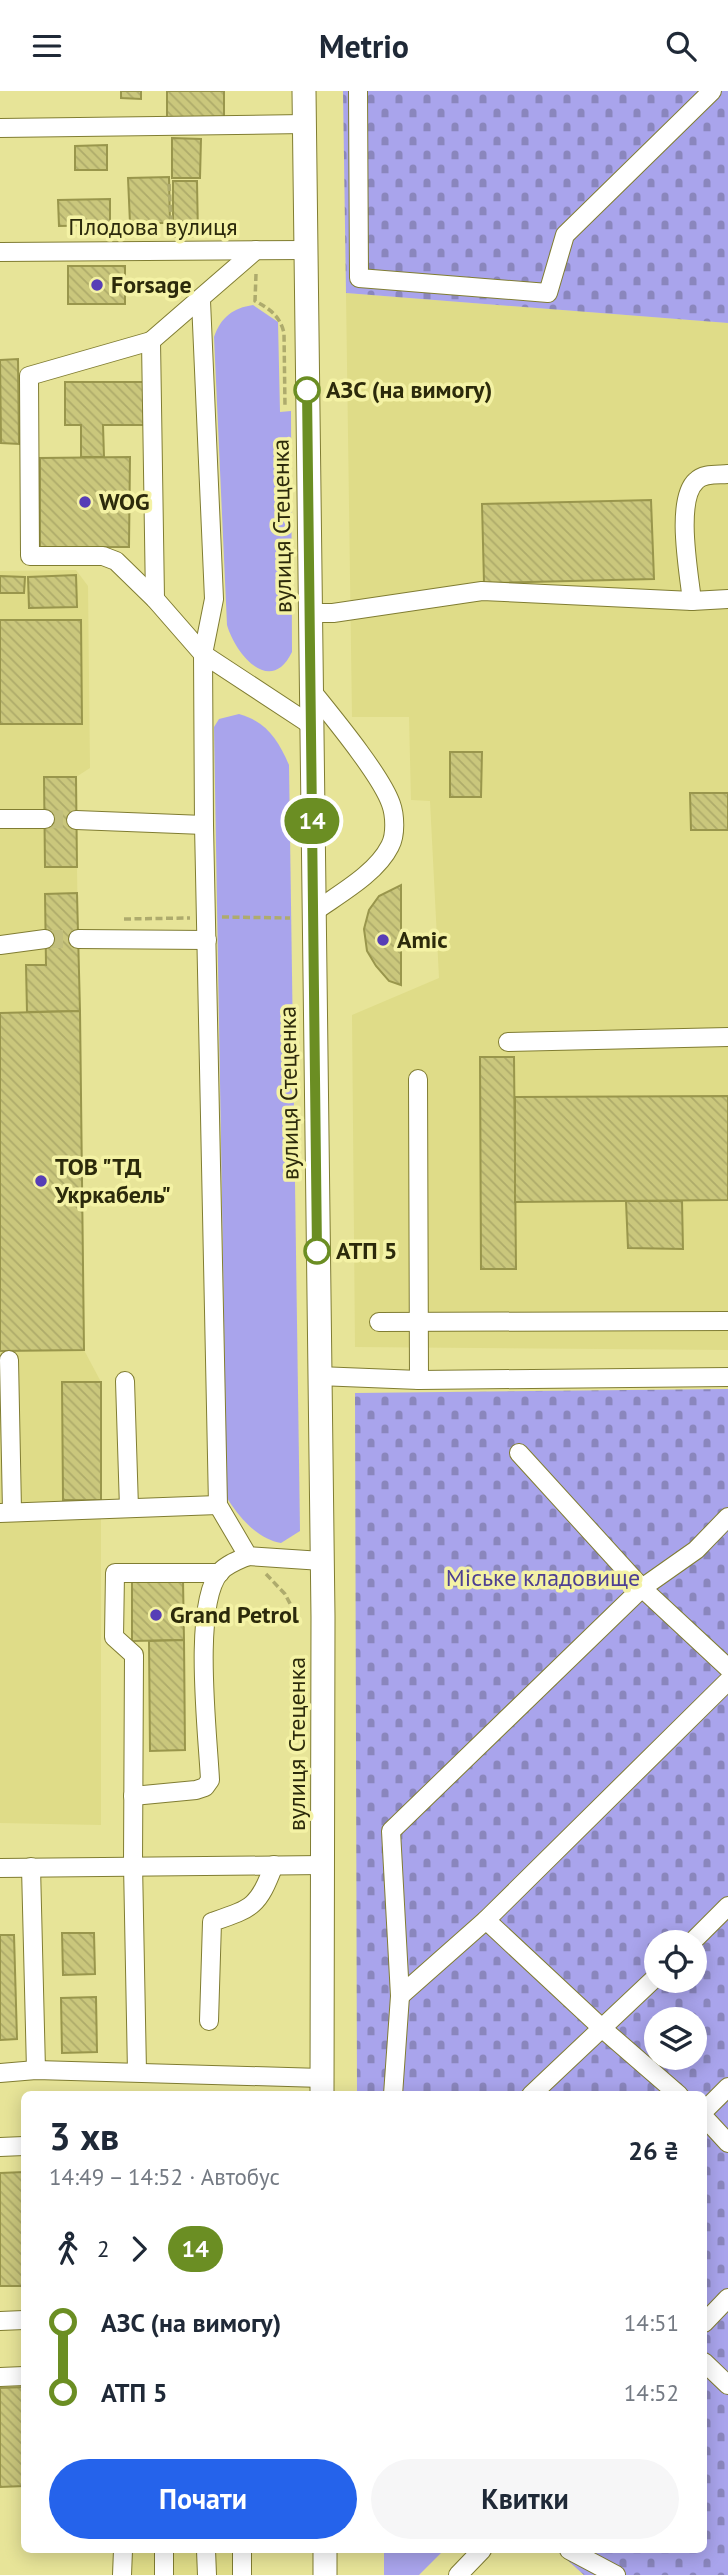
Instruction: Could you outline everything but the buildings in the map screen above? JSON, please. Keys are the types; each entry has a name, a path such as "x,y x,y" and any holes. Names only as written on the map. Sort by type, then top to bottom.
{"main road":[{"name":"вулиця Стеценка","path":"304,91 322,1561 322,2086"},
{"path":"325,2553 325,2575"}],"street":[{"path":"358,91 359,278 548,293 565,236 712,91"},
{"path":"0,128 304,124"},
{"path":"256,250 201,301 151,341 29,376 30,556 103,556 116,561 155,599 203,654 311,725"},
{"name":"Плодова вулиця","path":"0,252 306,250"},
{"path":"201,301 214,599 203,654 218,1506 248,1556"},
{"path":"151,341 155,599"},
{"path":"692,601 685,518 686,495 696,480 703,476 728,474"},
{"path":"310,614 334,613 482,591 692,601 728,599"},
{"path":"311,690 391,803 394,823 392,843 379,862 314,912"},
{"path":"0,819 45,819"},
{"path":"76,820 204,825"},
{"path":"0,945 45,939"},
{"path":"78,939 207,940"},
{"path":"508,1042 728,1037"},
{"path":"418,1079 419,1380"},
{"path":"379,1322 420,1324 728,1321"},
{"path":"9,1360 6,1512 218,1506"},
{"path":"318,1377 419,1380 728,1377"},
{"path":"125,1381 129,1508"},
{"path":"519,1453 642,1588 728,1668"},
{"path":"393,2091 400,1996 391,1831 642,1588 696,1550 728,1517"},
{"path":"137,2072 133,1864 134,1655 114,1637 115,1573 220,1573 248,1556 322,1561"},
{"path":"134,1796 196,1790 205,1787 210,1780 204,1635 210,1594 220,1573"},
{"path":"400,1996 486,1920 728,1681"},
{"path":"0,1868 133,1864 323,1865"},
{"path":"209,2021 212,1922 249,1910 264,1891 274,1865"},
{"path":"31,1867 36,2070"},
{"path":"704,1930 728,1906"},
{"path":"486,1920 604,2030 674,2091"},
{"path":"535,2091 604,2030 644,1989"},
{"path":"0,2073 36,2070 137,2072 322,2086"},
{"path":"707,2108 728,2087"},
{"path":"707,2120 728,2143"},
{"path":"0,2147 21,2147"},
{"path":"707,2320 728,2298"},
{"path":"0,2321 21,2320"},
{"path":"707,2365 728,2385"},
{"path":"0,2377 21,2376"},
{"path":"122,2575 123,2553"},
{"path":"164,2553 164,2575"},
{"path":"206,2553 207,2575"},
{"path":"242,2553 242,2575"},
{"path":"458,2575 477,2553"},
{"path":"575,2553 616,2575"}],"path":[{"path":"169,184 172,251"},
{"path":"256,250 255,301 272,311 281,321 284,333 285,407"},
{"path":"248,1556 285,1594 297,1618"}],"shaded area":[{"path":"346,293 728,323 728,1350 355,1347 352,1015 439,978 430,801 411,800 409,717 352,717"},
{"path":"76,570 88,586 90,768 76,777 84,1350 101,1382 101,1825 0,1823 0,571"},
{"path":"114,2553 250,2553 251,2575 113,2575"}],"green space":[{"path":"343,91 728,91 728,323 346,293"},
{"path":"253,305 278,322 280,412 291,411 292,652 283,665 274,671 264,671 245,658 227,625 214,337 220,324 229,315 239,308"},
{"path":"239,714 249,717 270,733 289,765 300,1531 281,1543 257,1532 243,1520 227,1498 214,727 219,719"},
{"name":"Міське кладовище","path":"728,1389 728,2575 584,2575 559,2553 707,2553 707,2091 357,2091 355,1393"},
{"path":"384,2553 441,2553 419,2575 384,2575"}],"tunnel":[{"path":"45,819 76,820"},
{"path":"45,939 78,939"}],"bus line":[{"name":"14","path":"307,390 317,1251"}],"place":[{"name":"Forsage","path":"97,285"},
{"name":"АЗС (на вимогу)","path":"307,390"},
{"name":"WOG","path":"85,502"},
{"name":"Amic","path":"383,940"},
{"name":"ТОВ \"ТД Укркабель\"","path":"41,1181"},
{"name":"АТП 5","path":"317,1251"},
{"name":"Grand Petrol","path":"156,1615"}]}
